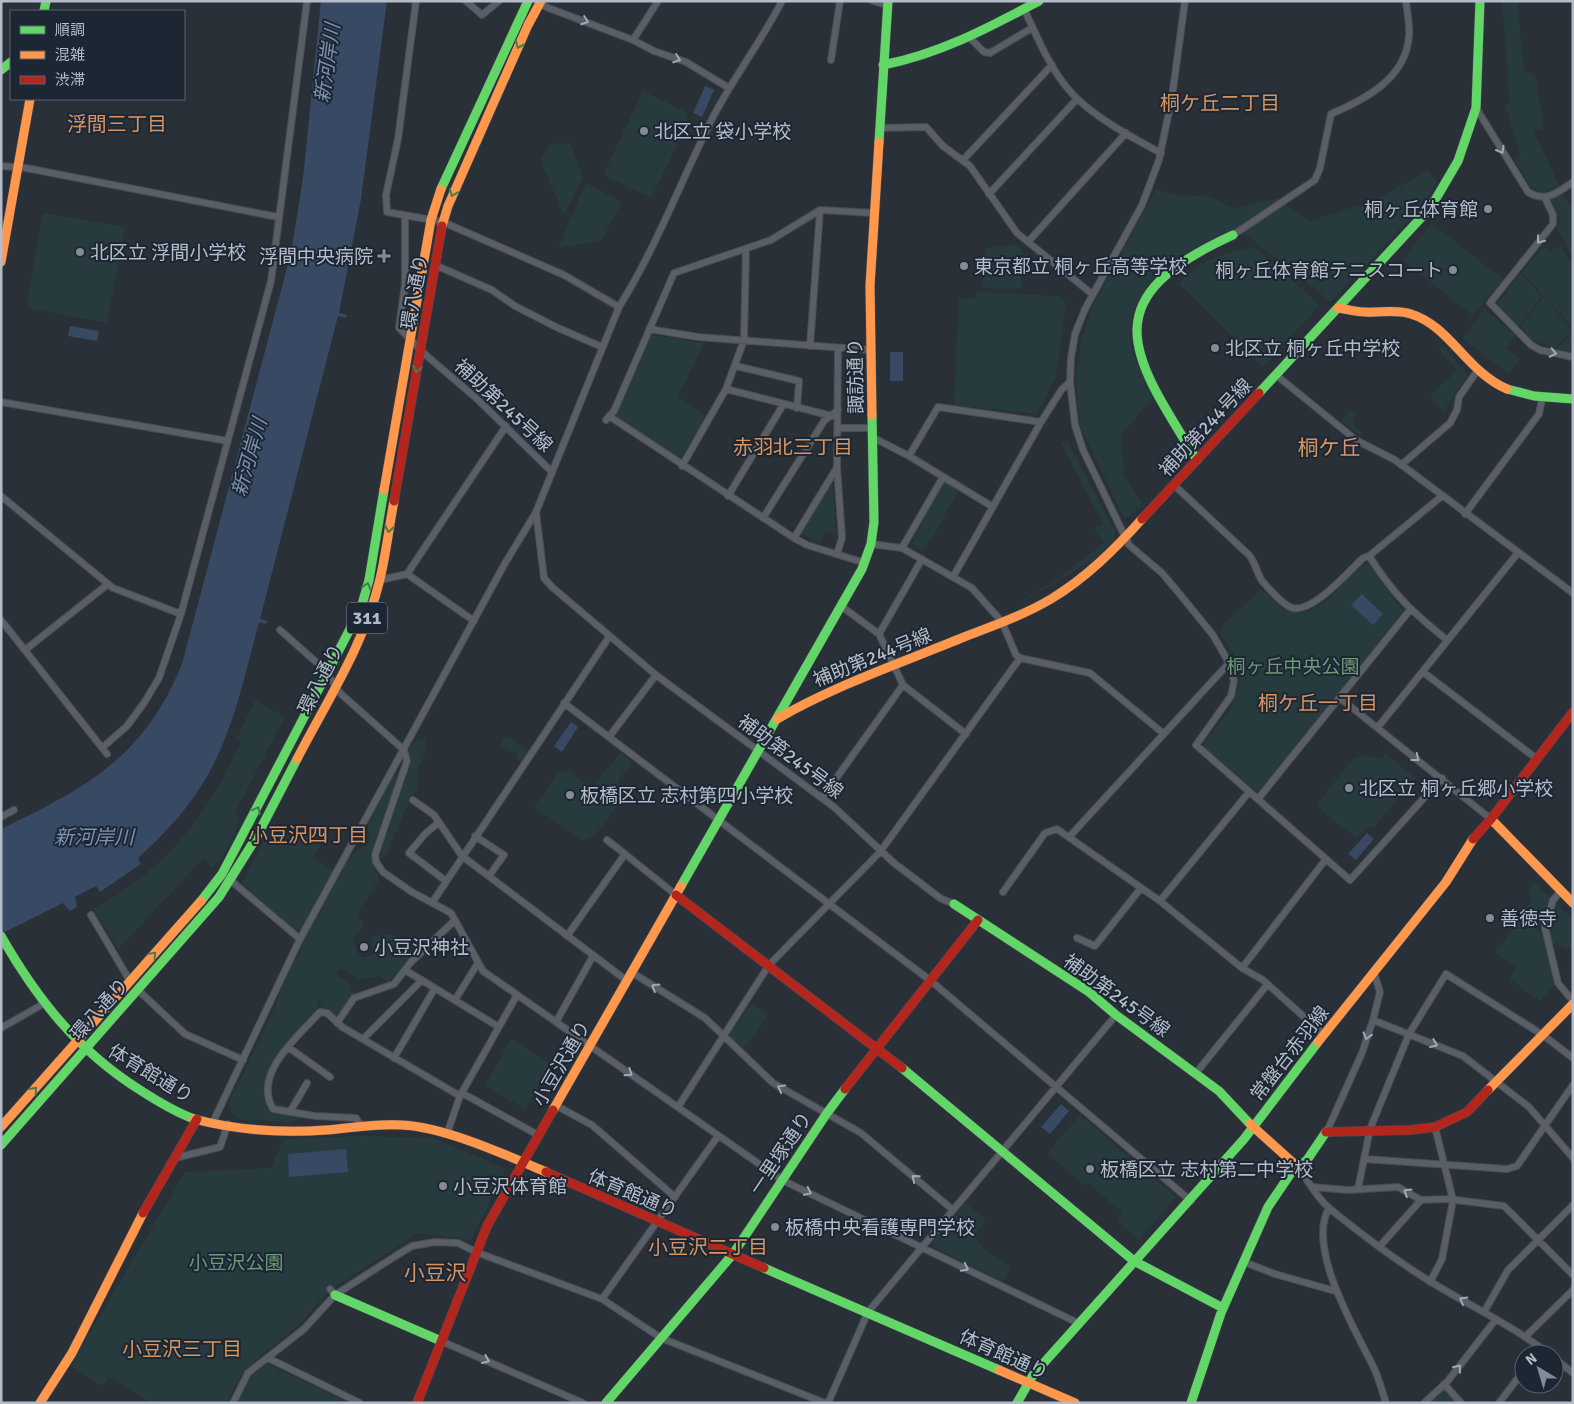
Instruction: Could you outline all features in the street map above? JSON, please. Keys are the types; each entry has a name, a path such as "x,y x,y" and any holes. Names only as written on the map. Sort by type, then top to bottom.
{"street":[{"path":"102,748 127,726 159,678 180,614 228,441 271,281 307,1"},
{"path":"416,1 400,121 386,195 387,212 443,222 564,276 619,307"},
{"path":"466,1 482,15 499,1"},
{"name":"環八通り","path":"1,1127 222,874 361,608 369,580 431,220 440,192 528,1"},
{"path":"633,40 658,1"},
{"path":"553,470 619,307 636,280 729,88 766,31 782,1"},
{"path":"831,60 840,1"},
{"path":"873,1 887,3"},
{"path":"883,65 917,59 969,37 1039,1"},
{"path":"1186,1 1175,84 1161,153 1142,205 1092,294 1075,334 1070,382 1075,424 1083,450 1129,544 1162,573 1178,592 1213,636 1229,663 1234,681 1231,696 1196,745 1350,880 1442,778"},
{"path":"1197,460 1146,374 1138,351 1138,315 1148,293 1186,257 1233,235 1316,180 1331,114 1364,98 1399,68 1410,36 1406,1"},
{"name":"補助第244号線","path":"777,720 816,697 1002,622 1049,600 1068,588 1113,551 1431,207 1458,161 1476,108 1480,1"},
{"path":"539,2 633,40 654,51 686,62 729,88"},
{"name":"環八通り","path":"1,1145 205,915 232,881 336,686 372,608 380,580 443,222 461,172 539,2"},
{"name":"諏訪通り","path":"758,751 842,606 865,563 871,544 874,522 870,286 887,3"},
{"path":"1024,9 1052,65 1077,99 1126,133 1161,153"},
{"path":"969,37 984,52 990,53 1032,28"},
{"path":"963,160 1052,65"},
{"path":"989,194 1077,99"},
{"path":"1,262 30,100"},
{"path":"1476,108 1528,192 1545,198 1553,215 1553,224 1490,303 1531,345 1540,350 1573,357"},
{"path":"879,128 926,127 943,146 963,160 978,177 1017,233 1092,294"},
{"path":"1028,242 1126,133"},
{"path":"1,166 278,217"},
{"path":"1545,198 1573,182"},
{"path":"865,563 807,545 794,538 608,418 614,411 674,273 746,250 788,231 820,210 874,213"},
{"path":"810,346 820,210"},
{"name":"補助第245号線","path":"405,216 406,284 398,326 420,350 553,470 536,512 544,578 566,600 656,675 822,798 880,852 940,898 954,904 1089,992 1116,1015 1196,1073 1219,1091 1253,1126 1299,1168"},
{"path":"682,466 726,389 744,340 746,250"},
{"path":"435,265 492,290 515,306 558,328 602,347"},
{"path":"1338,308 1362,312 1401,311 1416,315 1432,324 1442,333 1477,371 1510,390 1542,399 1573,399"},
{"path":"650,329 698,337 870,350"},
{"path":"763,518 824,421 834,416 838,410 838,348"},
{"path":"736,366 799,381 797,408"},
{"path":"1401,465 1450,423 1457,410 1459,396 1477,371"},
{"path":"1276,375 1356,440 1374,448 1401,465 1517,554 1573,593"},
{"path":"954,577 1041,422 1062,389 1070,382"},
{"path":"726,389 783,405 834,416"},
{"path":"1465,514 1539,414 1542,399"},
{"path":"1,402 228,441"},
{"path":"728,496 783,405"},
{"path":"909,456 938,407 1041,422"},
{"path":"834,416 838,428 837,467 842,538 837,554"},
{"path":"380,580 407,574 506,426"},
{"path":"838,428 872,433 993,507"},
{"path":"794,538 837,467"},
{"path":"902,548 943,477"},
{"path":"1174,485 1249,555 1256,564 1261,580 1289,606 1302,608 1311,604 1363,558 1369,556 1442,496"},
{"path":"1,496 113,588 180,614"},
{"path":"214,1122 300,940 474,621 536,512"},
{"path":"871,544 902,548 972,588 1002,622 1016,655 1020,658 1090,673 1164,734"},
{"path":"1378,728 1517,554"},
{"path":"1369,556 1387,585 1410,610 1447,640"},
{"path":"879,634 922,559"},
{"path":"407,574 474,621"},
{"path":"25,650 108,584"},
{"path":"842,606 879,634 903,685 966,734"},
{"path":"1258,799 1410,610"},
{"path":"1,620 107,754"},
{"path":"280,630 328,674 336,686 374,725 390,735 404,750 407,761 375,855 376,862 383,872 432,903 451,912 483,971 782,1180 1078,1323"},
{"path":"432,903 609,637"},
{"path":"678,1107 769,966 880,852 1020,658"},
{"path":"1070,836 1229,663"},
{"path":"1423,672 1537,759"},
{"path":"609,737 656,675"},
{"path":"822,798 903,685"},
{"path":"1340,698 1491,819 1573,903"},
{"path":"564,703 931,981 1191,1201"},
{"name":"常盤台赤羽線","path":"1017,1403 1027,1382 1134,1261 1191,1201 1253,1126 1324,1034 1450,878 1474,837 1491,819 1571,718"},
{"name":"小豆沢通り","path":"416,1403 487,1226 758,751"},
{"path":"1160,901 1249,792"},
{"path":"413,800 434,816 462,856 626,980"},
{"path":"1,817 14,810"},
{"path":"439,822 424,834 409,853 446,881"},
{"path":"1003,892 1045,833 1057,829 1070,836 1160,901 1242,968 1267,985 1324,1034"},
{"path":"475,836 504,855 489,876"},
{"path":"607,840 676,895 878,1048 1134,1261 1223,1308"},
{"path":"567,936 625,854"},
{"path":"1242,968 1326,859"},
{"path":"222,874 300,940"},
{"path":"1077,938 1095,946 1141,888"},
{"path":"1327,1131 1435,1127 1466,1112 1496,1084 1573,1003 1558,983 1545,928 1553,900 1561,891"},
{"path":"91,915 130,981"},
{"path":"337,1023 354,998 394,984 405,970 455,920"},
{"name":"一里塚通り","path":"606,1403 733,1254 827,1113 978,920"},
{"name":"体育館通り","path":"1,936 43,1004 84,1050 126,1082 197,1119 268,1130 312,1131 384,1123 418,1126 447,1134 733,1254 1075,1403"},
{"path":"556,1022 593,956"},
{"path":"455,1000 478,964"},
{"path":"405,970 499,1027"},
{"path":"631,972 705,1018 773,1083 861,1132 952,1210"},
{"path":"1191,1403 1204,1357 1223,1308 1268,1207 1290,1173 1299,1168 1327,1131 1362,1053 1380,992 1374,973"},
{"path":"1358,1189 1370,1129 1409,1034 1446,974 1543,1035 1573,1058"},
{"path":"363,1039 422,980"},
{"path":"1196,1073 1267,985"},
{"path":"394,1058 435,988"},
{"path":"138,990 185,1034 243,1060"},
{"path":"447,1134 461,1094 517,995"},
{"path":"1,1028 43,1004"},
{"path":"361,1126 356,1118 273,1109 268,1100 268,1081 288,1047 320,1012 327,1013 337,1023 394,1058 538,1135"},
{"path":"233,1403 248,1373 304,1329 332,1292 412,1246 435,1242 458,1243 476,1252 602,1299 661,1338 827,1403 868,1312 921,1246 1116,1015"},
{"path":"1373,1020 1463,1056 1496,1084 1530,1107 1573,1158"},
{"path":"288,1047 330,1076"},
{"path":"290,1112 307,1083"},
{"path":"1364,1159 1507,1169 1517,1166 1573,1085"},
{"path":"555,1105 592,1125 675,1197"},
{"path":"40,1403 74,1350 143,1213 197,1119"},
{"path":"175,1158 220,1147 228,1124"},
{"path":"1430,1282 1442,1259 1453,1200 1435,1127"},
{"path":"602,1299 718,1136"},
{"path":"1299,1168 1310,1187 1329,1208 1379,1248 1430,1282 1496,1319 1535,1344"},
{"path":"1310,1187 1358,1189 1398,1187 1421,1200 1453,1200 1504,1206 1573,1275"},
{"path":"1379,1248 1421,1200"},
{"path":"1484,1312 1508,1270 1573,1205"},
{"path":"1329,1208 1324,1216 1322,1227 1335,1291 1374,1368 1386,1403"},
{"path":"1244,1262 1275,1274 1335,1291"},
{"path":"1525,1337 1573,1290"},
{"path":"332,1292 584,1403"},
{"path":"1424,1403 1444,1384 1496,1319"},
{"path":"268,1358 360,1403"},
{"path":"1499,1403 1514,1383"},
{"path":"1444,1384 1461,1403"}],"green space":[{"path":"1502,1 1517,1 1524,70 1536,77 1544,129 1534,132 1559,185 1545,193 1531,187 1514,159 1521,154 1505,105 1510,102"},
{"path":"643,91 688,113 686,118 689,120 651,198 603,175"},
{"path":"570,143 583,177 564,215 540,160 549,144"},
{"path":"1428,170 1437,182 1423,204 1331,302 1238,228 1184,254 1153,279 1142,295 1134,313 1130,333 1130,341 1135,358 1153,397 1121,435 1124,475 1142,503 1130,516 1124,517 1079,424 1076,377 1081,344 1090,311 1156,189 1181,197 1207,195 1233,208 1276,199 1310,221 1378,199"},
{"path":"586,183 622,202 601,241 558,248"},
{"path":"1562,193 1573,209 1573,258 1557,228 1560,222 1550,200"},
{"path":"43,213 125,227 107,323 32,309 27,303"},
{"name":"桐ヶ丘体育館テニスコート","path":"1431,223 1503,279 1473,316 1403,260"},
{"path":"1015,244 1023,250 1021,289 983,288 985,249"},
{"path":"1561,245 1573,266 1573,328 1522,272 1544,246 1549,252"},
{"path":"1255,247 1320,305 1263,367 1179,283 1205,263 1233,251"},
{"path":"1521,273 1542,297 1518,328 1496,306"},
{"path":"977,292 1059,296 1066,303 1056,377 1037,414 954,405 959,299 975,299"},
{"path":"1544,297 1573,331 1554,348 1537,341 1534,343 1520,327"},
{"path":"1484,310 1516,335 1506,348 1520,359 1508,374 1462,338"},
{"path":"1573,334 1573,354 1554,351"},
{"path":"651,335 704,343 678,397 707,416 682,456 678,458 615,416"},
{"path":"1442,345 1468,375 1443,412 1430,395 1457,371 1438,348"},
{"path":"1352,409 1357,414 1351,421 1364,435 1356,433 1341,421"},
{"path":"1067,440 1115,531 1115,540 1091,563 1089,561 1064,578 1062,575 1104,543 1094,529 1103,524 1061,443"},
{"path":"943,483 947,483 956,489 957,493 934,535 922,552 911,543"},
{"path":"830,485 833,486 836,535 826,532 821,541 800,534"},
{"name":"桐ヶ丘中央公園","path":"1366,564 1370,564 1382,584 1404,611 1261,790 1257,792 1204,747 1203,743 1226,714 1237,692 1240,681 1235,657 1220,633 1221,627 1260,590 1291,612 1302,613 1313,610 1331,596 1348,577"},
{"path":"1057,579 1059,581 1004,612"},
{"path":"255,700 285,717 234,814 241,818 226,851 213,868 203,859 118,949 93,909 142,877 163,859 199,817 228,768 241,741 237,738"},
{"path":"506,736 531,751 523,763 517,759 518,755 500,745"},
{"path":"419,739 425,739 426,752 418,767 417,789 408,804 387,854 374,864 379,880 356,915 365,925 353,939 358,954 362,957 373,956 371,938 381,935 392,935 402,938 411,943 408,961 387,983 381,976 356,980 348,971 340,969 335,975 350,983 350,989 362,996 354,998 337,1023 324,1012 317,997 317,1013 279,1052 266,1086 275,1100 301,1117 300,1119 285,1122 242,1120 231,1112 230,1101 232,1095 253,1052 259,1044 291,967 301,951 301,944 316,916 321,916 325,898 342,873 346,861 370,840 367,820 391,779 402,767 411,746"},
{"path":"620,753 632,762 617,782 629,791 595,835 583,840 534,807 557,774 570,771 589,786 594,785"},
{"path":"1385,754 1416,778 1374,827 1366,828 1356,838 1322,811 1318,802 1354,758 1364,756 1382,758"},
{"path":"300,827 323,841 313,858 333,870 301,930 296,931 242,883 269,833 289,846"},
{"path":"1534,882 1551,899 1545,913 1543,928 1523,916 1532,899 1528,890"},
{"path":"1555,902 1573,920 1573,951 1552,943 1548,928"},
{"path":"1519,920 1543,933 1555,984 1540,1001 1509,979 1516,968 1495,953"},
{"path":"752,1004 768,1016 743,1049 731,1038 730,1033"},
{"path":"511,1039 551,1064 525,1109 485,1086"},
{"path":"1080,1115 1176,1197 1139,1240 1117,1221 1123,1213 1088,1183 1085,1186 1047,1153"},
{"name":"小豆沢公園","path":"363,1136 433,1138 506,1169 471,1240 418,1233 331,1289 296,1327 243,1371 226,1403 160,1403 155,1399 152,1403 109,1377 102,1386 73,1368 72,1363 185,1172 271,1168 284,1139"},
{"path":"966,1203 986,1219 975,1237 988,1252 1011,1267 1003,1281 935,1248 933,1240"},
{"path":"267,1364 349,1403 237,1403 252,1376"},
{"path":"1445,1389 1456,1403 1429,1403 1430,1401"}],"water":[{"name":"新河岸川","path":"321,1 387,1 361,199 339,313 347,315 346,318 338,316 260,619 267,621 266,624 259,622 231,723 220,751 206,778 189,804 166,831 138,858 141,864 100,892 96,886 75,897 77,907 70,911 63,903 1,934 1,829 61,799 110,766 131,746 150,723 167,696 182,664 291,253 303,178"},
{"path":"705,86 714,90 702,117 693,113"},
{"path":"70,326 99,331 97,341 68,336"},
{"path":"890,352 903,352 903,381 890,381"},
{"path":"1362,594 1383,614 1373,625 1351,605"},
{"path":"571,722 578,727 562,752 554,746"},
{"path":"1367,833 1374,839 1356,860 1348,854"},
{"path":"1061,1104 1069,1111 1050,1134 1041,1127"},
{"path":"346,1149 348,1172 289,1177 288,1154"}],"traffic: fast":[{"path":"44,10 46,1"},
{"path":"441,189 528,1"},
{"path":"879,142 888,1"},
{"path":"883,65 944,47 1039,1"},
{"path":"1259,393 1431,207 1458,161 1476,108 1480,1"},
{"path":"1,70 10,63"},
{"path":"1197,460 1155,389 1142,359 1137,331 1142,306 1158,282 1188,259 1233,235"},
{"path":"1507,389 1534,396 1573,399"},
{"path":"681,886 862,569 871,544 874,522 872,415"},
{"path":"201,901 222,874 361,608 369,580 384,490"},
{"path":"1,1145 219,897 256,838 297,759"},
{"path":"954,904 1089,992 1116,1015 1219,1091 1250,1124"},
{"path":"1,936 44,1002 78,1041 118,1075 140,1090 166,1106 194,1119"},
{"path":"1017,1403 1033,1375 1244,1139 1318,1042"},
{"path":"902,1068 1134,1261 1223,1308"},
{"path":"606,1403 733,1254 845,1089"},
{"path":"1191,1403 1221,1313 1268,1207 1291,1173 1307,1160 1326,1132"},
{"path":"764,1268 999,1370"},
{"path":"335,1295 441,1341"}],"traffic: slow":[{"path":"442,226 448,206 528,25 541,1"},
{"path":"1,262 30,100"},
{"path":"872,415 870,286 879,142"},
{"path":"384,490 431,220 441,189"},
{"path":"1338,308 1362,312 1400,312 1425,320 1437,328 1481,372 1507,389"},
{"path":"297,759 344,671 365,626 380,579 394,501"},
{"path":"777,719 845,685 1041,605 1064,591 1088,572 1111,552 1142,519"},
{"path":"1491,819 1573,903"},
{"path":"1318,1042 1446,882 1473,839"},
{"path":"553,1110 681,886"},
{"path":"1,1127 201,901"},
{"path":"1488,1090 1573,1004"},
{"path":"194,1119 226,1126 277,1131 326,1130 383,1125 419,1127 456,1136 546,1172"},
{"path":"1250,1124 1299,1168"},
{"path":"40,1403 72,1353 143,1213"},
{"path":"999,1370 1075,1403"}],"traffic: jam":[{"path":"394,501 442,226"},
{"path":"1142,519 1259,393"},
{"path":"1473,839 1491,819 1573,712"},
{"path":"676,895 902,1068"},
{"path":"845,1089 978,920"},
{"path":"1326,1132 1410,1130 1435,1127 1467,1112 1488,1090"},
{"path":"417,1403 487,1226 553,1110"},
{"path":"143,1213 197,1119"},
{"path":"546,1172 764,1268"}],"place":[{"name":"北区立 袋小学校","path":"644,131"},
{"name":"桐ヶ丘体育館","path":"1488,209"},
{"name":"北区立 浮間小学校","path":"80,252"},
{"name":"浮間中央病院","path":"384,256"},
{"name":"東京都立 桐ヶ丘高等学校","path":"964,266"},
{"name":"桐ヶ丘体育館テニスコート","path":"1453,270"},
{"name":"北区立 桐ヶ丘中学校","path":"1215,348"},
{"name":"北区立 桐ヶ丘郷小学校","path":"1349,788"},
{"name":"板橋区立 志村第四小学校","path":"570,795"},
{"name":"善徳寺","path":"1490,918"},
{"name":"小豆沢神社","path":"364,947"},
{"name":"板橋区立 志村第二中学校","path":"1090,1169"},
{"name":"小豆沢体育館","path":"443,1186"},
{"name":"板橋中央看護専門学校","path":"775,1227"}],"district":[{"name":"桐ケ丘二丁目","path":"1220,103"},
{"name":"浮間三丁目","path":"117,124"},
{"name":"赤羽北三丁目","path":"793,447"},
{"name":"桐ケ丘","path":"1329,448"},
{"name":"桐ケ丘一丁目","path":"1318,703"},
{"name":"小豆沢四丁目","path":"308,835"},
{"name":"小豆沢二丁目","path":"708,1247"},
{"name":"小豆沢","path":"435,1273"},
{"name":"小豆沢三丁目","path":"182,1349"}]}
